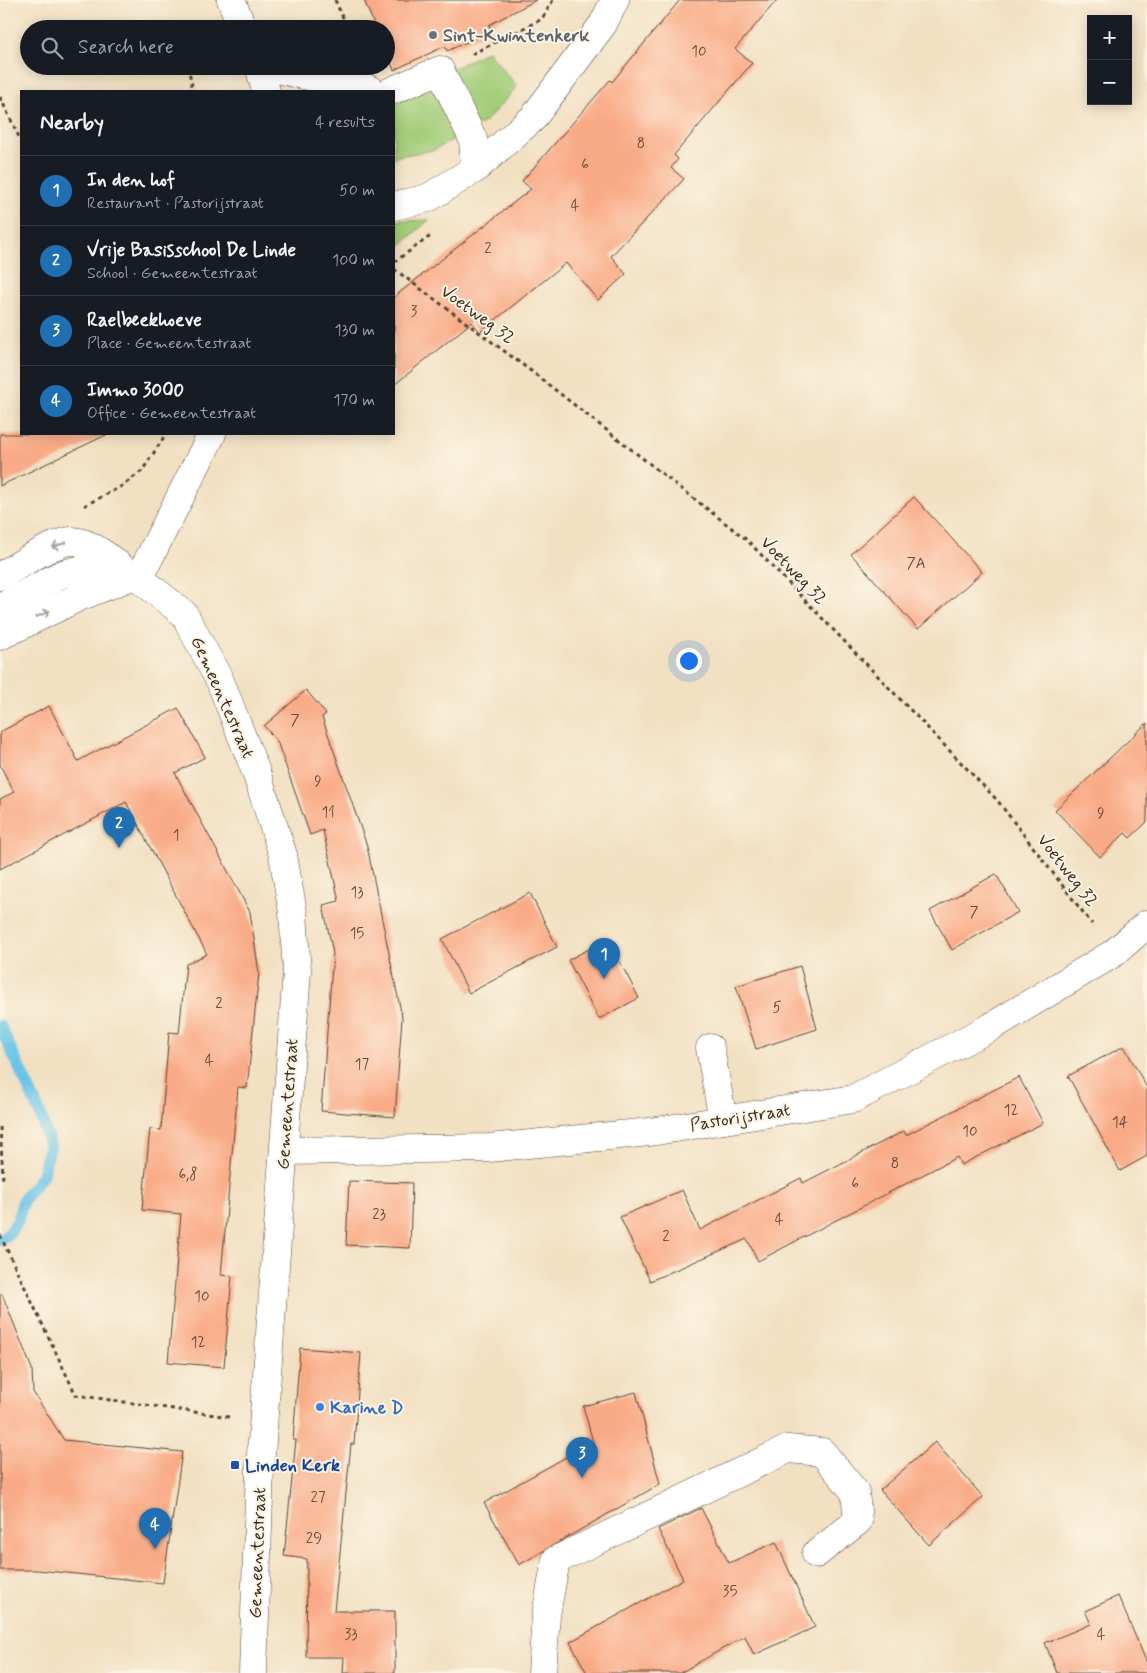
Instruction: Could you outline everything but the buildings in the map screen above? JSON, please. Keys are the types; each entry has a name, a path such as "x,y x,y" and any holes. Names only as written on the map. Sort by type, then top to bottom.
{"street":[{"path":"231,0 239,20"},
{"path":"395,206 428,198 475,169 533,118 603,24 615,0"},
{"path":"394,90 440,70 473,139 475,169"},
{"path":"262,75 266,90"},
{"path":"304,75 327,80 357,83 370,90"},
{"path":"0,636 79,597 135,577 154,548 211,435"},
{"name":"Gemeentestraat","path":"0,576 59,544 74,541 100,551 184,614 220,681 256,772 283,855 293,913 297,971 264,1422 253,1673"},
{"path":"0,607 62,574 95,566 135,577"},
{"name":"Pastorijstraat","path":"284,1151 489,1148 650,1132 853,1099 991,1027 1114,953 1147,924"},
{"path":"710,1048 723,1120"},
{"path":"542,1673 546,1615 556,1560 788,1449 822,1452 855,1492 858,1521 816,1554"}],"path":[{"path":"335,0 344,20"},
{"path":"440,70 542,19 554,0"},
{"path":"190,75 193,90"},
{"path":"0,97 20,139"},
{"name":"Voetweg 32","path":"395,271 531,371 747,540 997,800 1114,953"},
{"path":"78,509 122,486 142,471 165,435"},
{"path":"0,1127 3,1177 0,1180"},
{"path":"0,1236 76,1395 264,1422"}],"green space":[{"path":"488,51 517,87 486,121 434,150 398,156 395,158 395,98"},
{"path":"429,220 395,250 395,221"}],"waterway":[{"path":"0,1026 40,1113 50,1146 42,1176 23,1200 18,1220 9,1234 0,1240"}],"place":[{"name":"Sint-Kwintenkerk","path":"433,35"},
{"name":"Vrije Basisschool De Linde","path":"119,848"},
{"name":"In den hof","path":"604,979"},
{"name":"Karine D","path":"320,1407"},
{"name":"Linden Kerk","path":"235,1465"},
{"name":"Raelbeekhoeve","path":"582,1478"},
{"name":"Immo 3000","path":"155,1549"}]}
